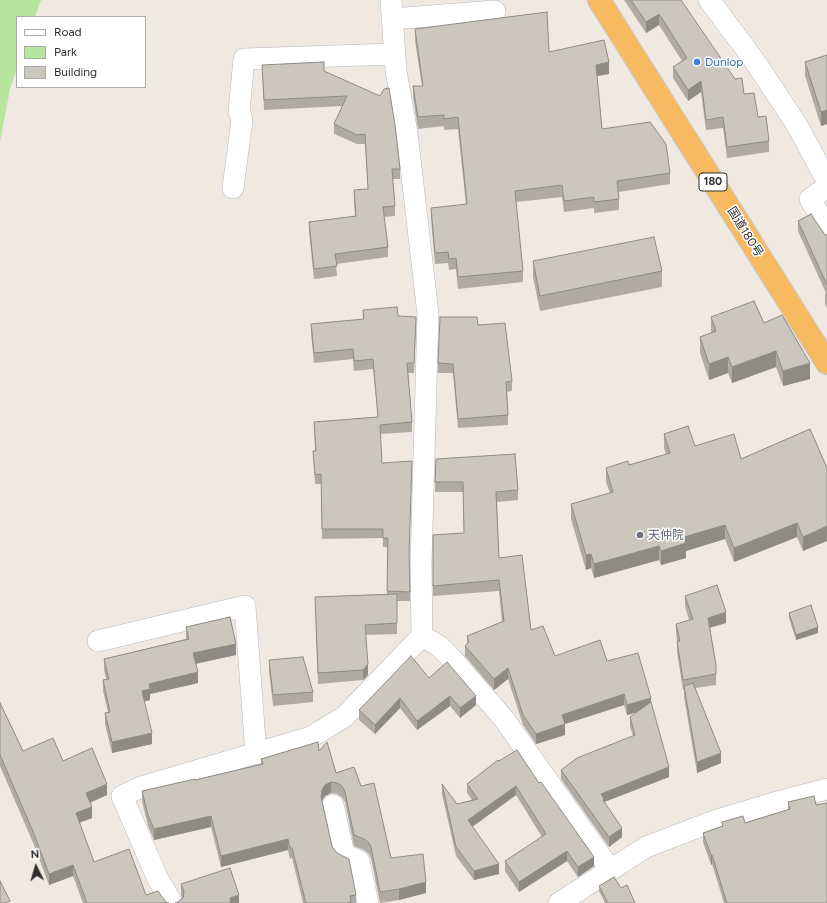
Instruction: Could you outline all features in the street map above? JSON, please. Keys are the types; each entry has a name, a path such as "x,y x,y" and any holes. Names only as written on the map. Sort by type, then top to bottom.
{"highway":[{"name":"国道180号","path":"599,0 827,363"}],"street":[{"path":"709,0 735,33 797,125 827,181"},
{"path":"172,903 157,877 122,796 140,787 311,737 344,717 422,636 421,556 428,314 407,133 396,71 392,9 495,11"},
{"path":"233,188 242,120 238,111 244,59 395,54"},
{"path":"827,188 810,199 827,228"},
{"path":"98,641 245,606 256,754"},
{"path":"422,636 439,646 453,660 504,719 610,869"},
{"path":"559,903 646,847 714,821 774,803 827,790"},
{"path":"333,805 344,854 359,861 368,903"}],"green space":[{"path":"0,0 41,0 35,16 16,16 16,71 10,89 0,142"}],"building":[{"path":"631,0 681,0 735,79 742,78 744,94 754,93 758,117 766,116 769,141 727,147 723,117 706,120 701,81 688,90 673,67 687,58 659,14 646,22"},
{"path":"547,12 549,52 604,40 609,62 596,65 602,129 650,122 666,144 670,173 617,181 619,199 594,202 594,197 564,201 562,185 515,191 523,271 458,277 456,258 449,259 448,252 435,253 431,208 467,204 458,117 444,119 444,115 418,117 413,86 423,86 415,29"},
{"path":"827,55 827,110 821,112 805,62"},
{"path":"324,62 324,71 380,96 384,89 389,88 400,169 392,169 395,206 383,207 388,247 335,254 337,266 314,269 309,222 356,216 354,190 368,189 365,134 357,135 334,124 347,96 264,100 262,65"},
{"path":"811,214 825,235 827,235 827,285 798,221"},
{"path":"654,237 662,271 540,296 533,261"},
{"path":"754,301 764,323 782,315 810,363 783,371 776,351 732,367 728,357 709,364 700,337 716,331 711,317"},
{"path":"397,307 398,316 416,317 414,363 407,363 412,422 380,425 382,463 412,461 409,553 410,592 387,591 388,538 383,538 383,529 322,529 321,474 315,475 313,451 316,451 314,422 378,417 373,359 354,361 353,349 314,353 311,324 364,319 363,310"},
{"path":"440,317 477,317 478,325 505,323 512,381 506,382 508,415 458,419 453,364 438,363"},
{"path":"688,426 695,446 734,434 741,459 810,429 827,468 827,526 803,537 797,523 734,548 725,525 684,537 686,543 661,551 659,546 594,564 591,554 586,555 571,504 613,492 606,468 628,461 629,465 670,453 664,434"},
{"path":"515,454 518,490 496,492 499,558 522,555 531,630 543,626 555,656 600,640 607,661 638,653 651,698 627,705 624,694 562,715 565,724 536,734 523,715 508,668 494,679 465,646 469,642 467,636 504,621 499,580 433,586 433,535 464,533 463,482 435,482 436,459"},
{"path":"717,585 726,612 708,618 716,665 716,674 683,680 677,641 680,641 676,624 693,619 685,596"},
{"path":"397,594 397,623 365,625 368,664 363,670 318,673 315,597"},
{"path":"811,605 818,627 796,635 789,613"},
{"path":"230,617 236,644 193,653 198,672 149,684 150,689 142,691 152,733 112,742 105,713 110,712 103,680 109,679 104,659 189,639 186,627"},
{"path":"411,656 429,678 447,662 476,696 460,708 450,696 417,721 400,698 375,725 359,710"},
{"path":"303,657 313,692 273,695 269,660"},
{"path":"693,683 721,753 697,762 684,686"},
{"path":"651,702 669,767 601,794 604,799 603,800 622,828 609,837 561,770 577,758 635,735 630,717"},
{"path":"0,703 23,751 53,738 63,761 92,748 107,784 86,793 92,807 76,813 94,862 129,849 146,895 158,891 166,902 169,903 87,903 73,865 49,874 34,834 0,755"},
{"path":"318,742 319,751 327,742 336,773 354,767 361,786 374,783 391,858 423,854 426,882 380,892 371,847 364,839 354,835 345,792 342,786 337,783 331,782 325,785 322,790 321,797 332,846 335,851 349,859 356,895 350,896 351,902 306,903 292,848 290,848 288,839 221,856 211,816 154,829 148,815 142,791 263,764 261,759"},
{"path":"517,750 539,783 541,782 594,857 578,867 567,851 519,882 505,861 546,834 516,786 468,820 499,864 474,871 456,847 442,784 457,804 478,799 467,784 498,760 499,761"},
{"path":"814,796 816,805 827,803 827,903 727,903 712,855 703,833 723,826 722,822 743,816 745,823 790,809 788,802"},
{"path":"230,868 239,895 230,898 231,903 175,903 183,898 184,892 181,884"},
{"path":"614,877 621,888 627,885 635,903 608,903 599,886"},
{"path":"0,881 10,901 4,903 0,903"}],"place":[{"name":"Dunlop","path":"697,62"},
{"name":"天仲院","path":"640,535"}]}
